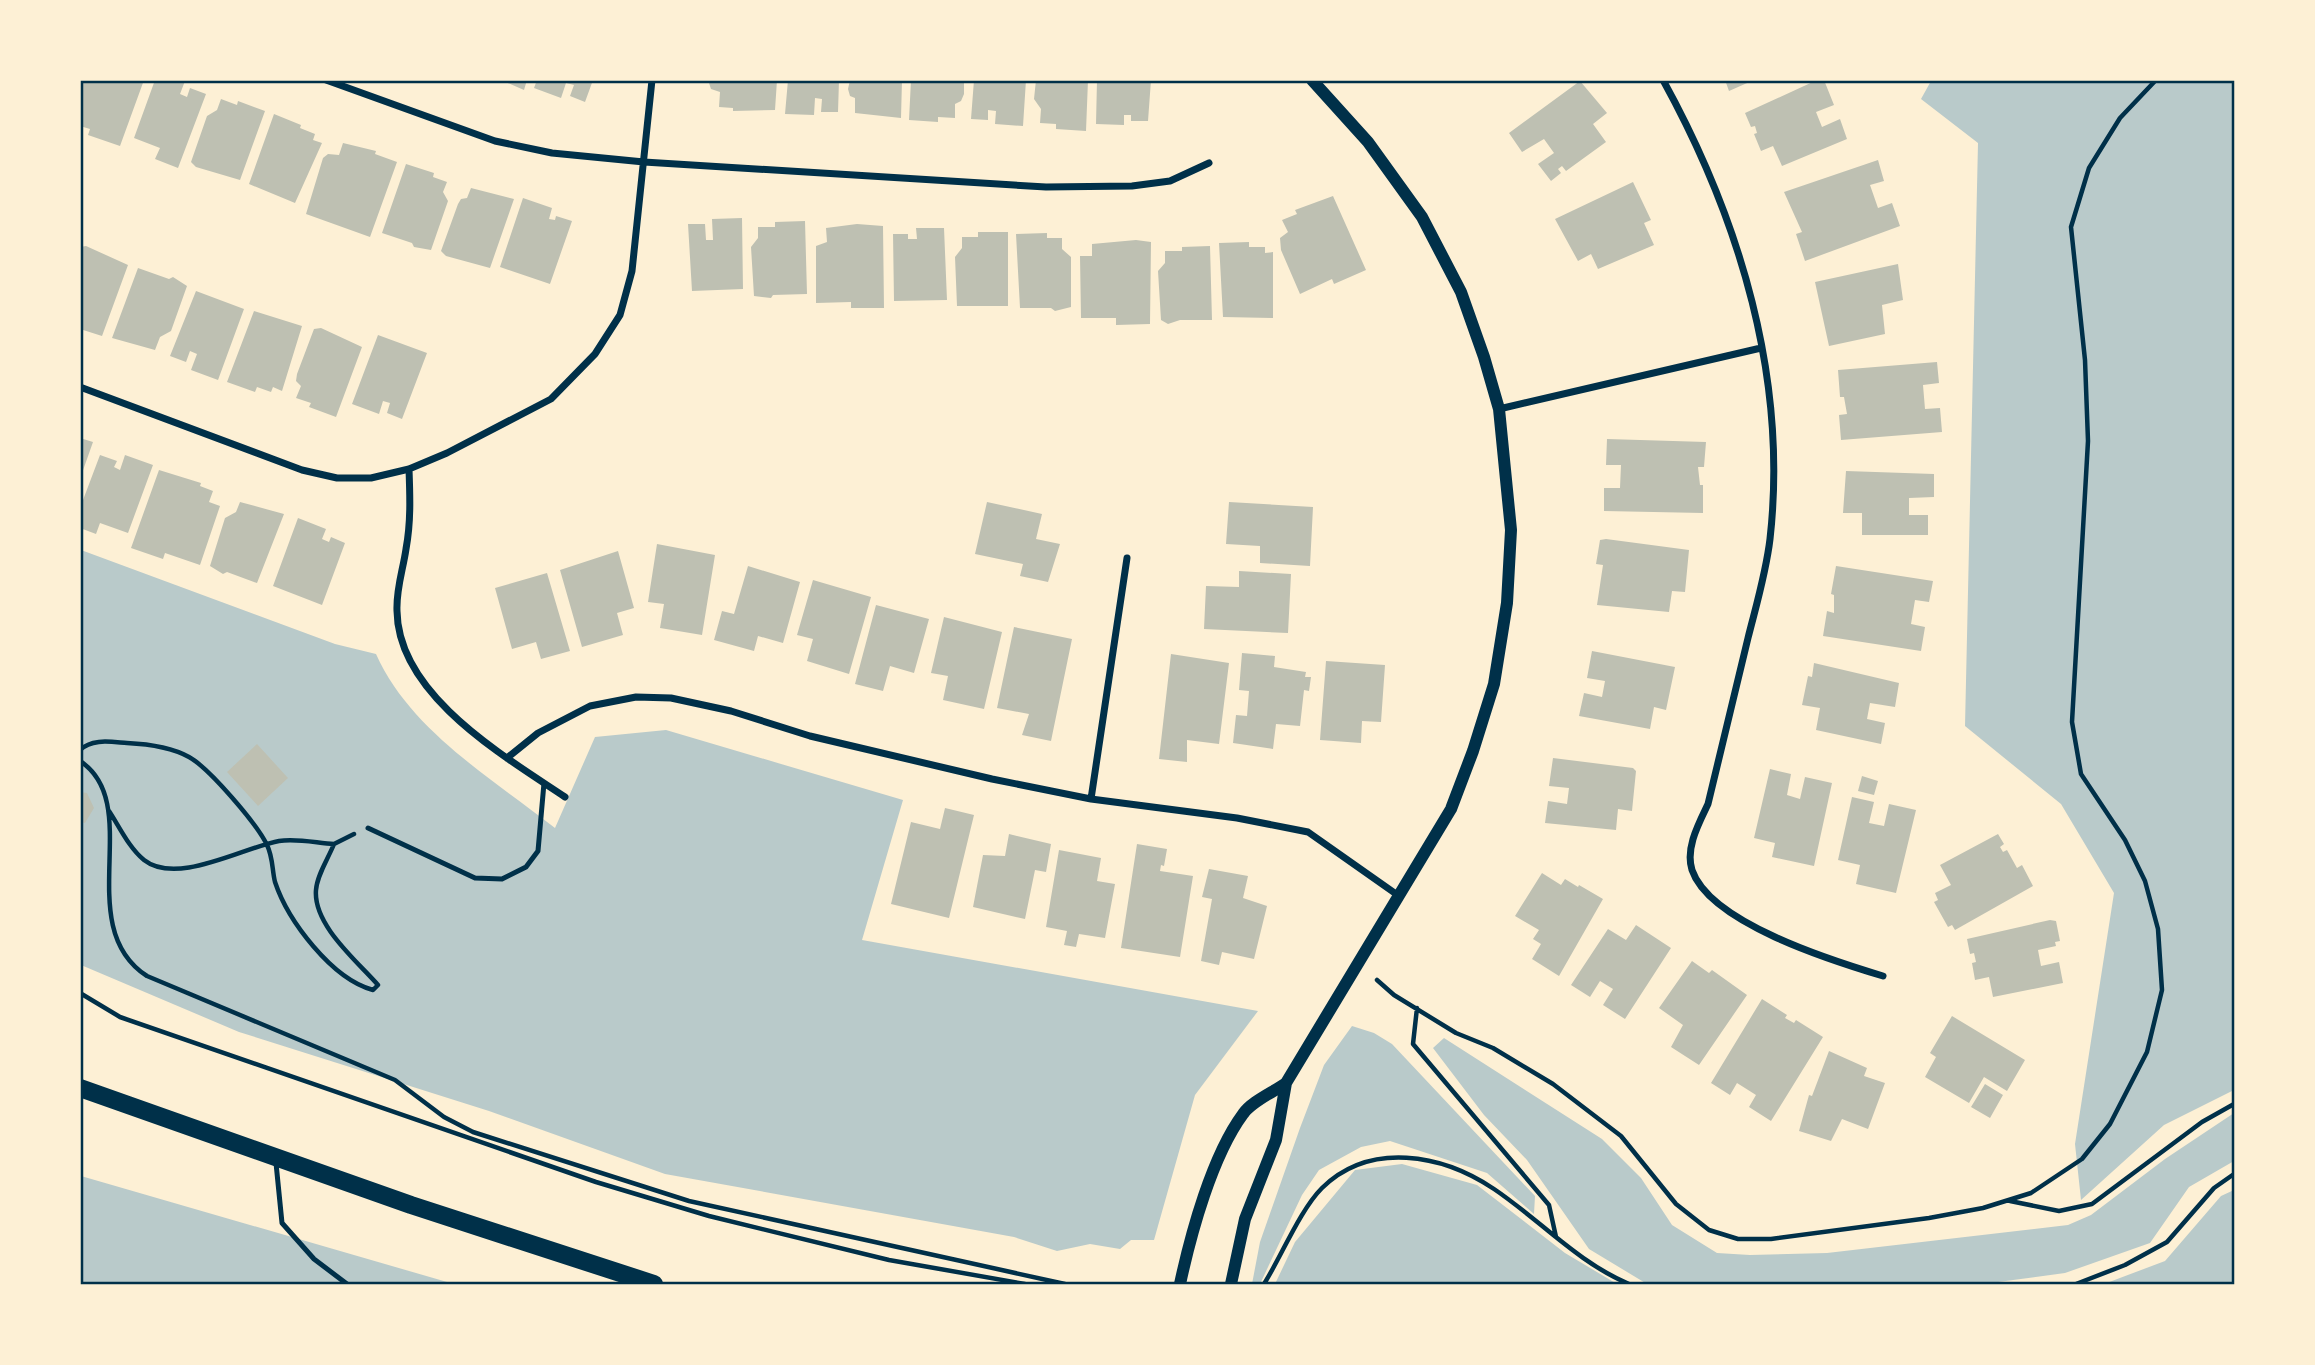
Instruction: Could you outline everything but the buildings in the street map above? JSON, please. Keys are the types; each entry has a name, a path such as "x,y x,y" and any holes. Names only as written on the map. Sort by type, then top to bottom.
{"main road":[{"path":"80,1087 565,1257 654,1284"}],"street":[{"path":"326,80 495,141 552,153 644,162 1046,187 1132,186 1170,181 1209,163"},
{"path":"80,387 302,470 338,478 371,478 409,469 447,453 551,399 595,354 620,315 632,271 652,80"},
{"path":"1231,1284 1245,1219 1276,1140 1286,1083 1451,809 1474,751 1494,684 1507,603 1511,530 1499,409 1461,292 1422,217 1368,142 1312,80"},
{"path":"1663,80 1715,186 1737,242 1761,348 1772,426 1770,540 1707,804 1693,836 1691,868 1704,892 1763,932 1815,956 1883,976"},
{"path":"1499,409 1761,348"},
{"path":"409,469 411,506 397,613 400,641 414,670 435,696 464,724 507,758 565,797"},
{"path":"1091,799 1127,558"},
{"path":"507,758 538,733 590,706 636,697 671,698 732,711 823,739 1091,799 1237,818 1308,832 1399,896"},
{"path":"1180,1284 1190,1239 1218,1161 1244,1112 1286,1083"}],"lane":[{"path":"368,828 475,878 502,878 526,867 538,850 544,783"},
{"path":"275,1156 282,1223 314,1259 347,1284"}],"path":[{"path":"1377,980 1394,995 1456,1033 1493,1048 1553,1084 1621,1136 1676,1204 1709,1230 1728,1236 1771,1239 1929,1218 2031,1193 2082,1159 2110,1125 2147,1052 2162,990 2158,929 2145,881 2125,840 2081,774 2072,722 2088,441 2085,360 2071,227 2089,168 2120,118 2156,80"},
{"path":"80,750 85,745 100,742 139,744 167,748 191,758 228,794 267,844 275,881 292,920 315,948 349,979 373,990 378,985 330,928 317,907 318,880 334,844"},
{"path":"80,761 94,770 108,810 143,859 158,867 174,869 218,862 283,840 334,844 368,828"},
{"path":"108,810 110,911 114,933 128,960 148,976 395,1080 444,1117 473,1132 689,1201 1065,1284"},
{"path":"80,993 120,1017 596,1182 709,1216 890,1260 1025,1284"},
{"path":"1417,1009 1413,1044 1549,1205 1557,1238"},
{"path":"2008,1200 2059,1211 2092,1204 2202,1122 2235,1104"},
{"path":"1264,1284 1320,1190 1339,1173 1376,1158 1417,1156 1451,1168 1492,1188 1576,1255 1629,1284"},
{"path":"2076,1284 2125,1265 2166,1242 2214,1188 2235,1174"}],"shaded area":[{"path":"1931,81 2234,81 2234,1090 2164,1125 2081,1200 2075,1144 2114,893 2061,804 1965,726 1978,143 1921,99"},
{"path":"81,550 335,644 376,654 409,706 430,729 479,771 555,828 595,737 666,730 903,800 862,940 1258,1011 1195,1095 1154,1240 1131,1240 1120,1249 1090,1244 1057,1251 1014,1237 665,1174 489,1111 239,1032 81,965"},
{"path":"1352,1026 1374,1033 1392,1044 1535,1196 1534,1214 1487,1173 1390,1141 1361,1147 1319,1170 1302,1195 1260,1284 1252,1284 1260,1242 1324,1065"},
{"path":"1444,1038 1602,1139 1641,1178 1672,1225 1717,1253 1827,1253 2068,1225 2091,1215 2165,1159 2234,1113 2234,1161 2189,1187 2150,1243 2065,1273 1983,1284 1647,1284 1589,1249 1527,1160 1484,1115 1433,1048"},
{"path":"1402,1164 1477,1185 1565,1253 1617,1284 1275,1284 1295,1242 1355,1170"},
{"path":"81,1176 454,1284 81,1284"},
{"path":"2234,1190 2234,1284 2104,1284 2165,1261 2221,1196"}]}
